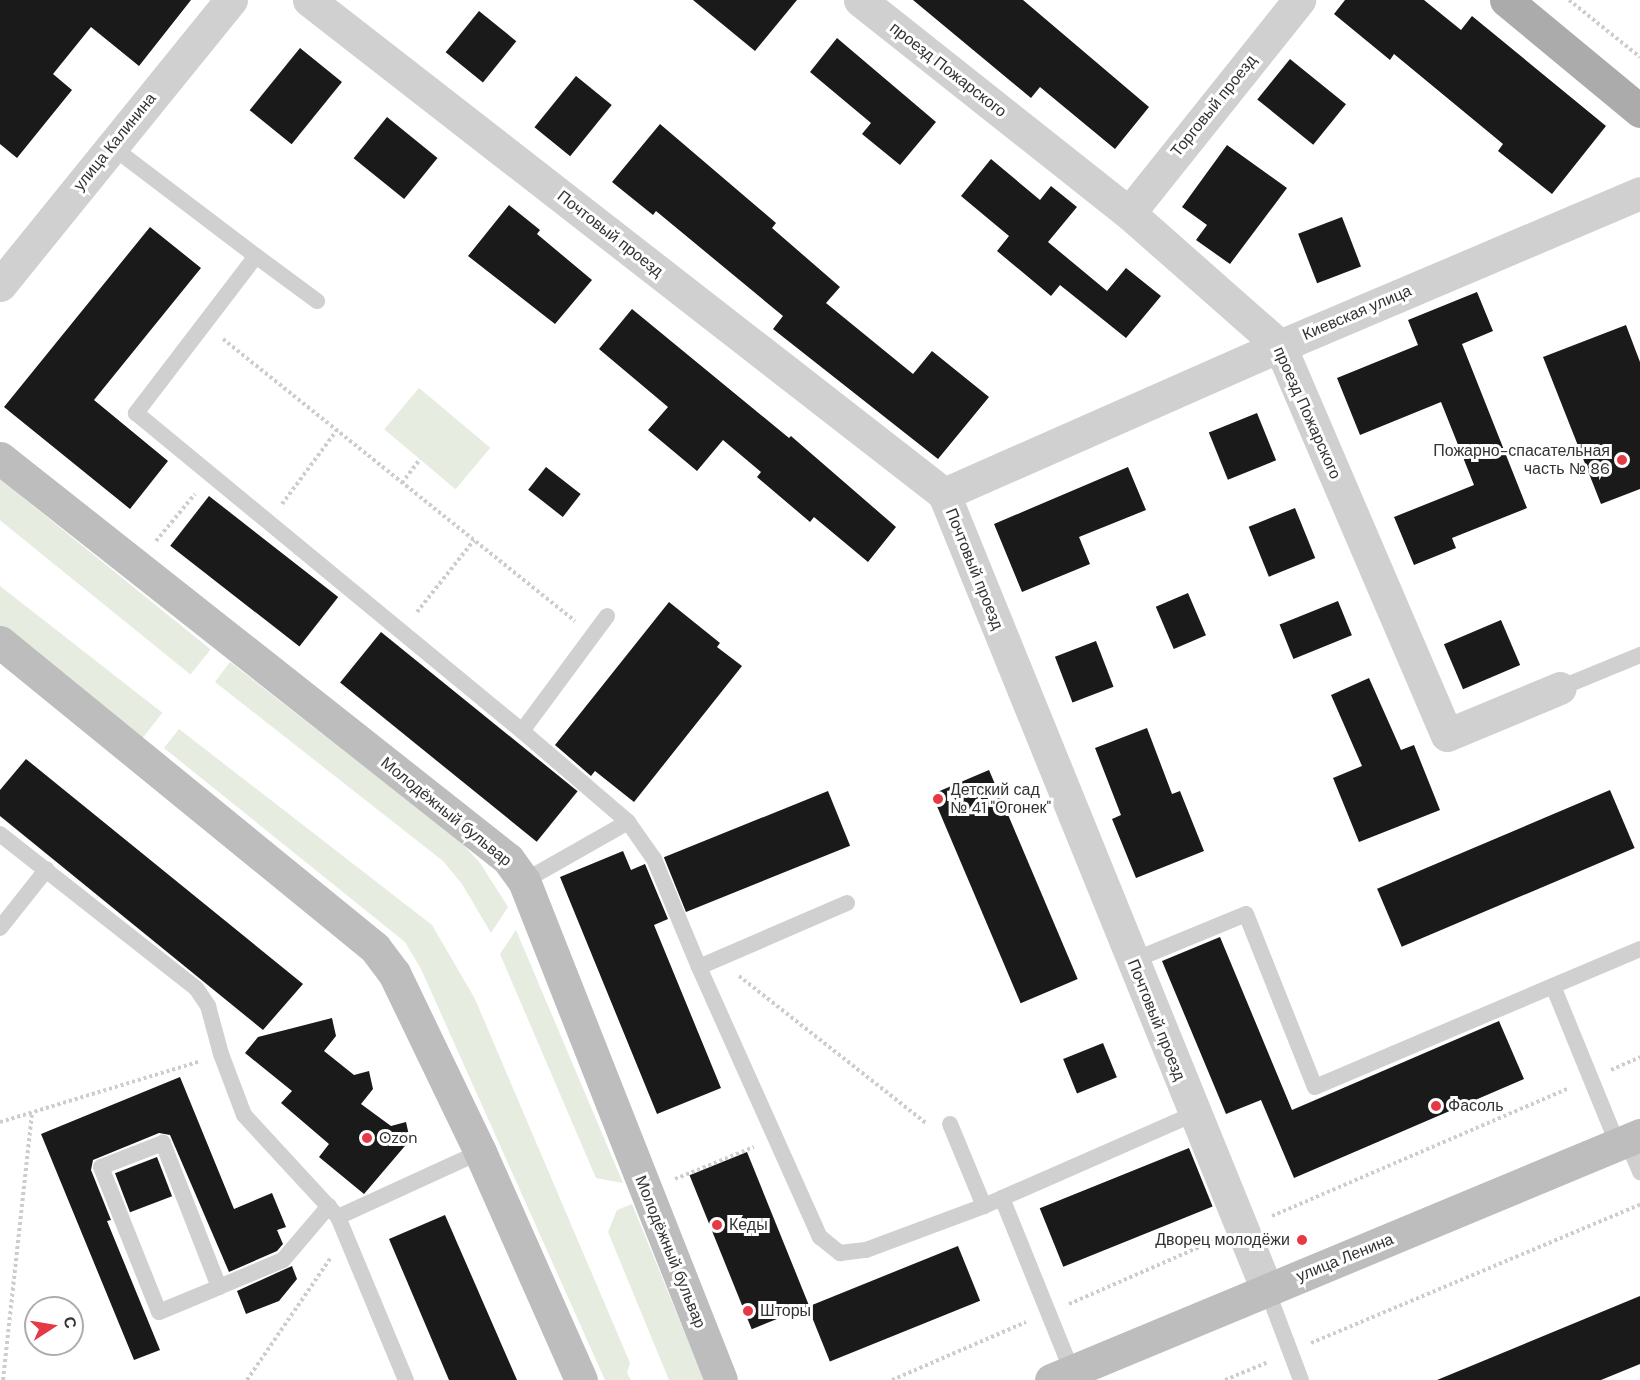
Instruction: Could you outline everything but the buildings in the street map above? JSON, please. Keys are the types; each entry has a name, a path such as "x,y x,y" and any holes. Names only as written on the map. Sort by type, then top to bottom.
{"main road":[{"path":"1506,0 1640,111"},
{"name":"Молодёжный бульвар","path":"0,458 508,859 524,880 721,1380"},
{"path":"0,642 375,948 394,973 480,1152 580,1380"},
{"name":"улица Ленина","path":"1062,1375 1628,1140"}],"street":[{"name":"улица Калинина","path":"0,285 231,0"},
{"name":"Почтовый проезд","path":"309,0 944,494 1267,1290"},
{"name":"проезд Пожарского","path":"860,0 1129,213 1280,346 1447,735 1560,688"},
{"name":"Торговый проезд","path":"1129,213 1299,0"},
{"name":"Киевская улица","path":"944,494 1280,346 1640,193"}],"lane":[{"path":"111,146 317,301"},
{"path":"256,256 136,413 522,731 628,822 654,859 699,967 820,1237 840,1253 866,1250 984,1206 1194,1114"},
{"path":"522,731 607,616"},
{"path":"1560,688 1640,656"},
{"path":"524,880 628,822"},
{"path":"0,834 196,988 208,1006 221,1054 244,1115 333,1211 406,1380"},
{"path":"0,928 46,869"},
{"path":"699,967 847,903"},
{"path":"1132,961 1246,914 1316,1087 1640,949"},
{"path":"1553,986 1628,1140 1640,1172"},
{"path":"950,1124 984,1206"},
{"path":"219,1287 163,1143 101,1167 159,1312 219,1287 283,1260 333,1211 480,1152"},
{"path":"1002,1198 1062,1375"},
{"path":"1267,1290 1301,1380"}],"path":[{"path":"1569,0 1640,57"},
{"path":"204,323 592,635"},
{"path":"268,522 337,430"},
{"path":"402,483 420,459"},
{"path":"156,542 211,474"},
{"path":"401,632 474,540"},
{"path":"736,973 960,1150"},
{"path":"0,1122 221,1054"},
{"path":"3,1380 32,1113"},
{"path":"666,1183 776,1138"},
{"path":"1225,1380 1640,1205"},
{"path":"247,1380 345,1235"}],"shaded area":[{"path":"419,388 490,448 456,489 384,429"},
{"path":"0,479 211,650 190,674 0,520"},
{"path":"0,586 162,713 143,738 0,627"},
{"path":"230,662 462,843 480,863 508,907 491,933 462,884 443,861 215,682"},
{"path":"179,729 432,925 475,999 630,1363 627,1373 631,1380 605,1380 421,969 405,942 164,748"},
{"path":"516,930 623,1183 596,1178 500,954"},
{"path":"632,1204 704,1380 669,1380 608,1232 617,1210"}],"place":[{"name":"Пожарно-спасательная часть № 86","path":"1622,460"},
{"name":"Детский сад № 41 \"Огонек\"","path":"938,799"},
{"name":"Фасоль","path":"1436,1106"},
{"name":"Ozon","path":"367,1138"},
{"name":"Кеды","path":"717,1225"},
{"name":"Дворец молодёжи","path":"1302,1240"},
{"name":"Шторы","path":"748,1311"}]}
